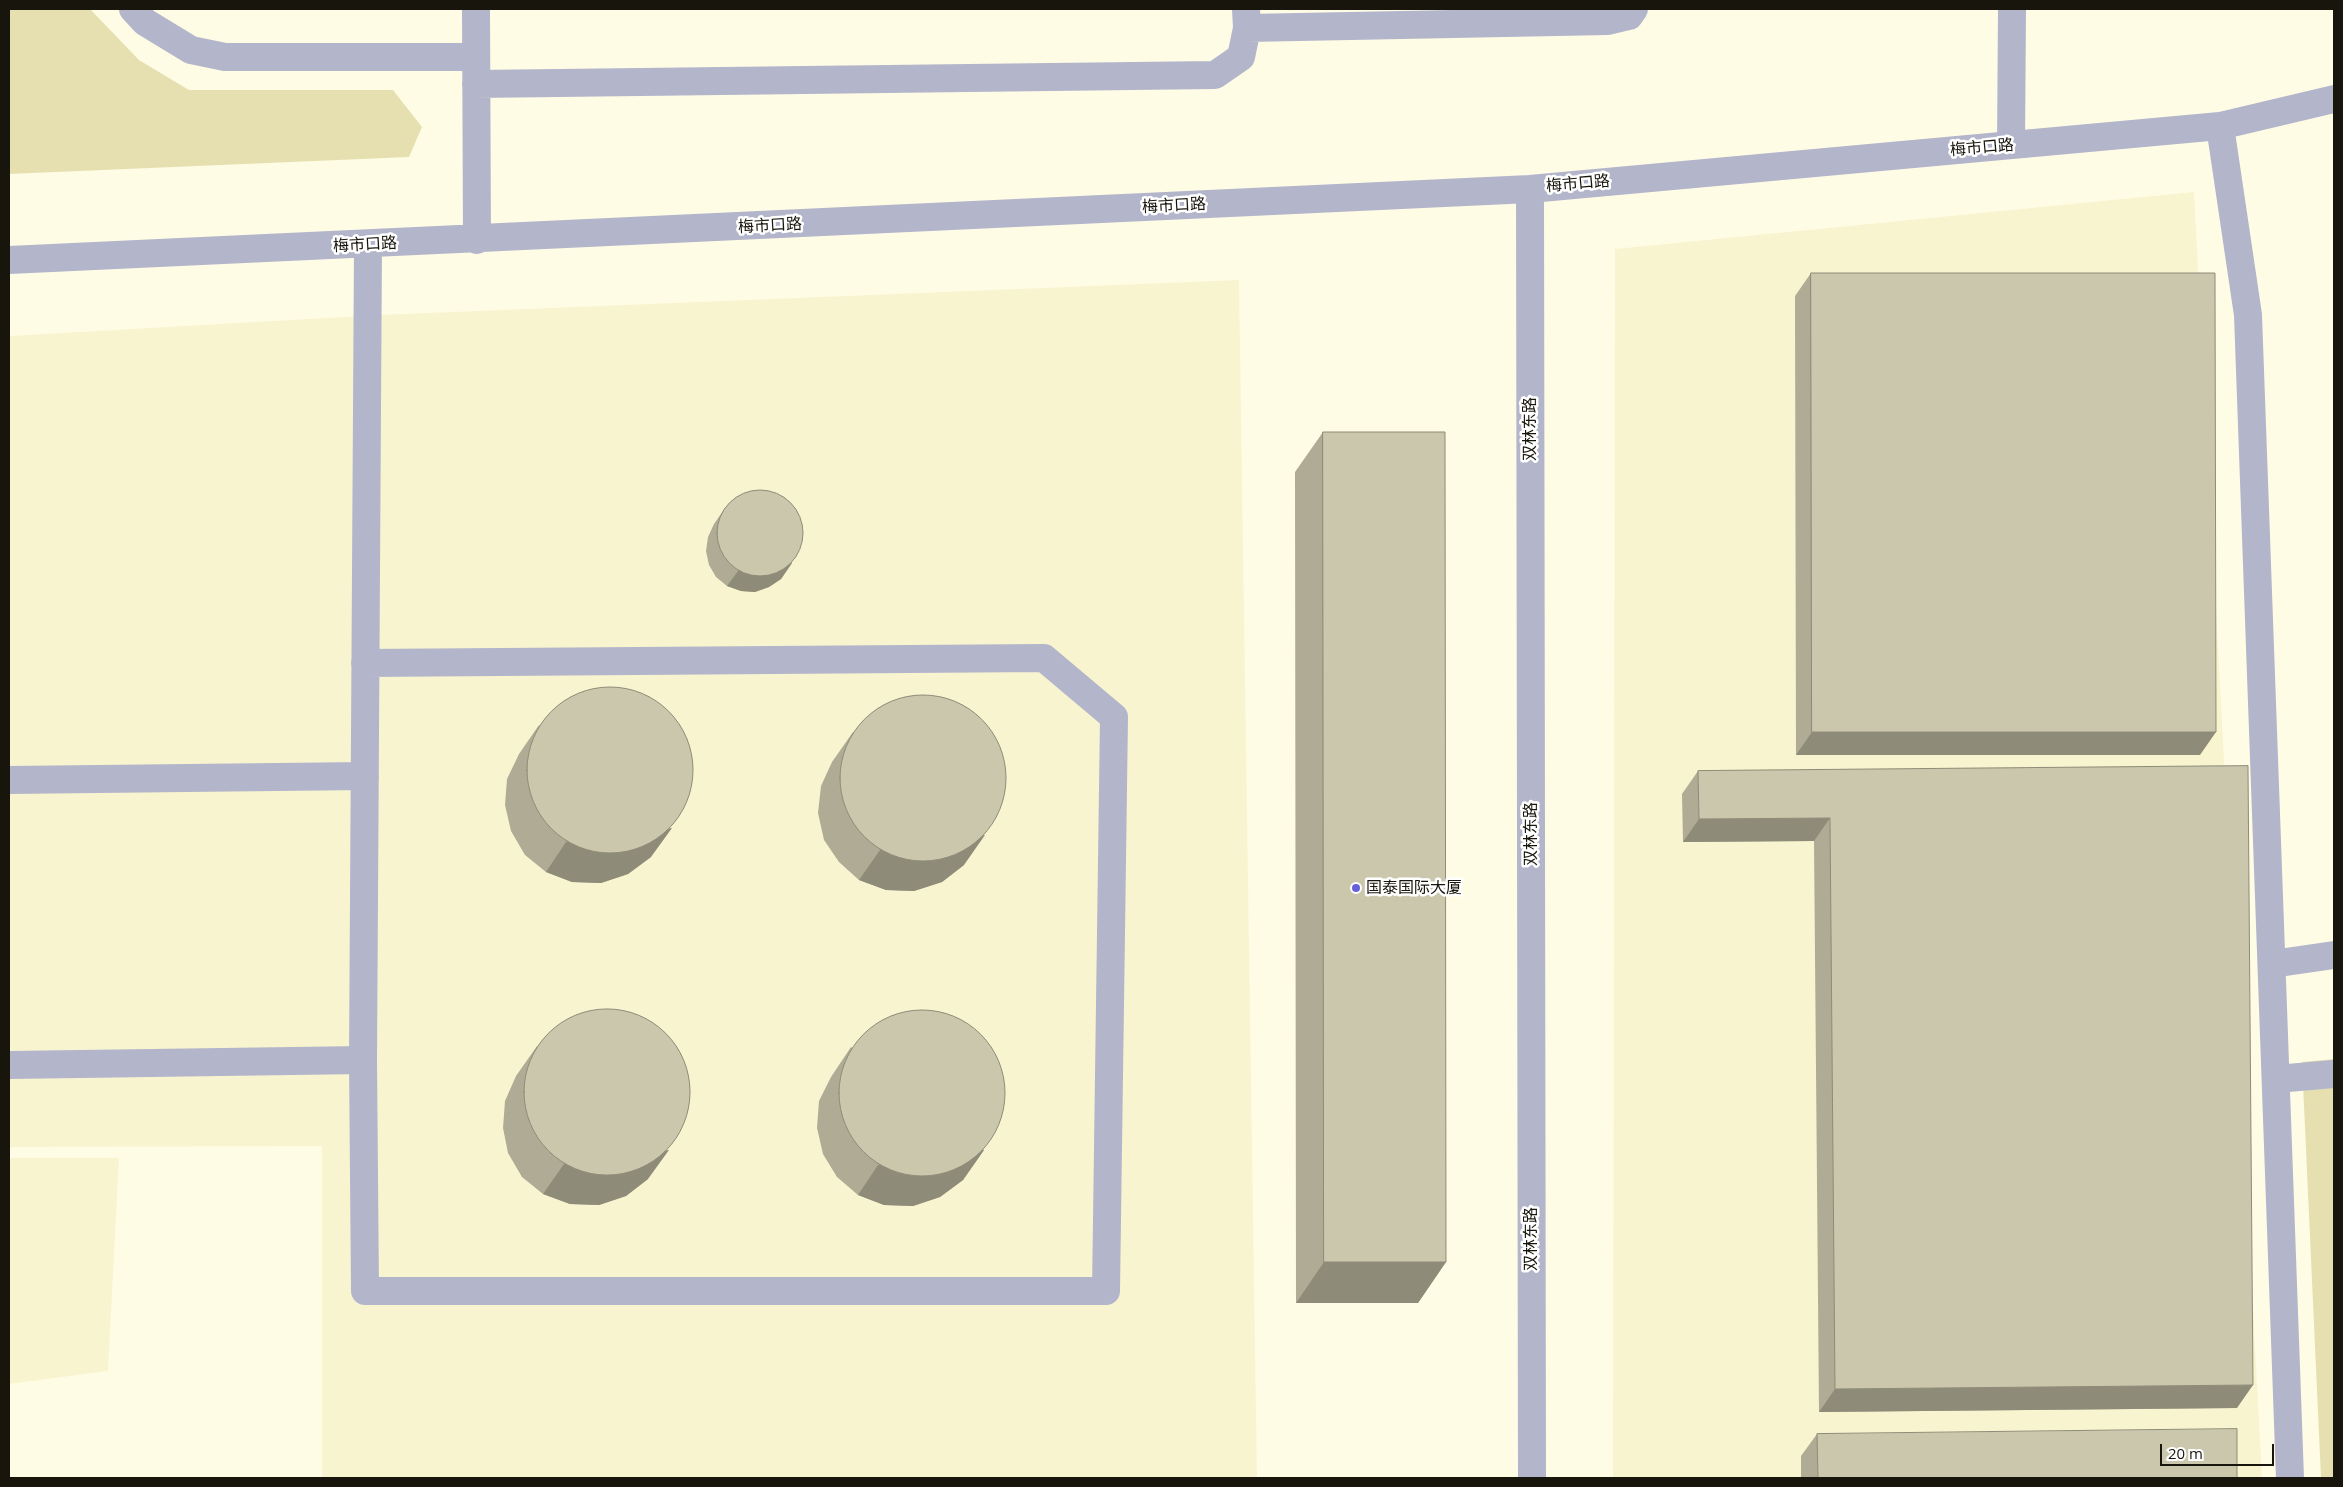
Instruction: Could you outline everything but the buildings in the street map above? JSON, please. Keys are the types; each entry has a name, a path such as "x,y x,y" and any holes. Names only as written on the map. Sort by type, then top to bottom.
{"street":[{"path":"133,9 145,22 191,50 224,57 476,71 1215,75 1241,57 1247,18 1507,16 1608,21 1630,16 1634,9"},
{"path":"476,9 477,240"},
{"path":"2011,145 2012,9"},
{"name":"梅市口路","path":"9,260 477,240 1530,189 2220,126 2334,99"},
{"path":"2220,126 2248,315 2290,1478"},
{"name":"双林东路","path":"1530,189 1532,1478"},
{"path":"366,663 1044,658 1114,717 1106,1291 366,1291 363,1060 368,245"},
{"path":"9,780 365,776"},
{"path":"2272,964 2334,956"},
{"path":"9,1065 363,1060"},
{"path":"2276,1079 2334,1074"}],"shaded area":[{"path":"9,9 90,9 139,60 189,90 393,90 422,127 409,157 9,174"},
{"path":"2194,192 2262,1478 1613,1478 1615,249"},
{"path":"1239,280 1257,1478 322,1478 322,1146 9,1147 9,336 379,315"},
{"path":"2334,1059 2334,1478 2321,1478 2302,1062"},
{"path":"9,1158 119,1158 108,1371 9,1384"}],"place":[{"name":"国泰国际大厦","path":"1356,888"}]}
